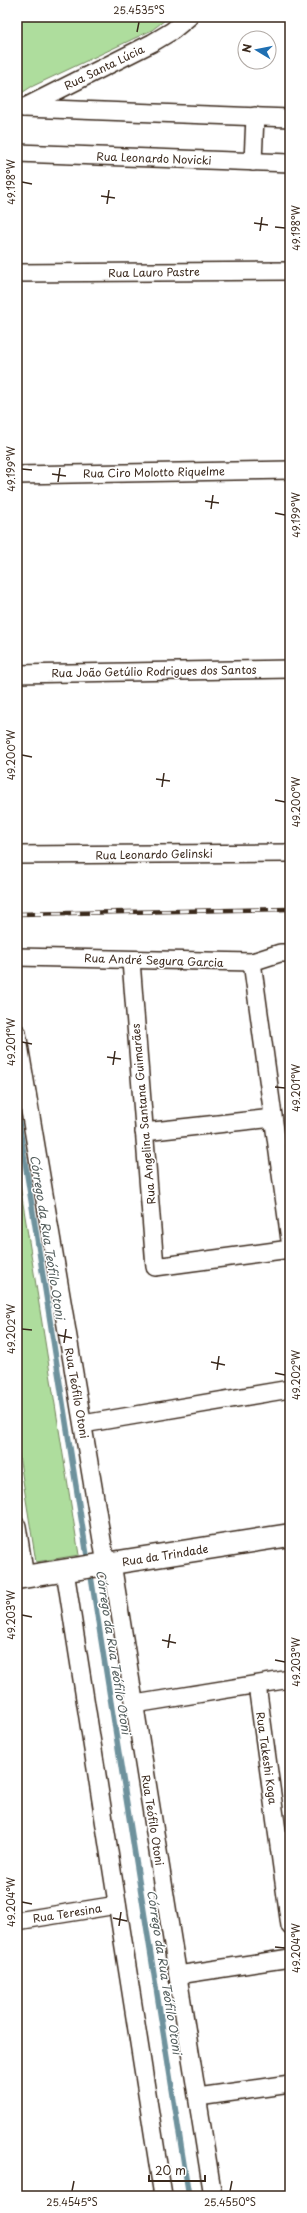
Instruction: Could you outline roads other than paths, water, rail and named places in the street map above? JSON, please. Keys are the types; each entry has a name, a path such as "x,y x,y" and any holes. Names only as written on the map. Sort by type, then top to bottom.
{"main road":[{"name":"Rua da Trindade","path":"21,1578 290,1535"}],"street":[{"name":"Rua Santa Lúcia","path":"21,110 145,47 172,31 189,17"},
{"path":"21,110 290,118"},
{"path":"253,162 255,116"},
{"name":"Rua Leonardo Novicki","path":"17,153 290,163"},
{"name":"Rua Lauro Pastre","path":"17,273 290,271"},
{"name":"Rua Ciro Molotto Riquelme","path":"17,475 290,470"},
{"name":"Rua João Getúlio Rodrigues dos Santos","path":"17,674 290,669"},
{"name":"Rua Leonardo Gelinski","path":"17,855 290,853"},
{"name":"Rua André Segura Garcia","path":"17,957 117,959 131,961 252,962 280,953 290,953"},
{"name":"Rua Angelina Santana Guimarães","path":"131,961 155,1267 290,1249"},
{"path":"252,962 290,1240"},
{"name":"Rua Teófilo Otoni","path":"17,1033 83,1424 134,1704 213,2196"},
{"path":"144,1132 273,1118"},
{"path":"83,1424 290,1389"},
{"path":"17,1526 21,1578"},
{"path":"64,1571 163,2196"},
{"path":"134,1704 290,1679"},
{"name":"Rua Takeshi Koga","path":"257,1685 290,1926"},
{"name":"Rua Teresina","path":"17,1921 117,1905"},
{"path":"178,1975 290,1958"},
{"path":"198,2097 290,2084"}],"waterway":[{"name":"Córrego da Rua Teófilo Otoni","path":"17,1111 88,1562"},
{"name":"Córrego da Rua Teófilo Otoni","path":"90,1570 189,2196"}],"railway":[{"path":"17,914 290,909"}]}
